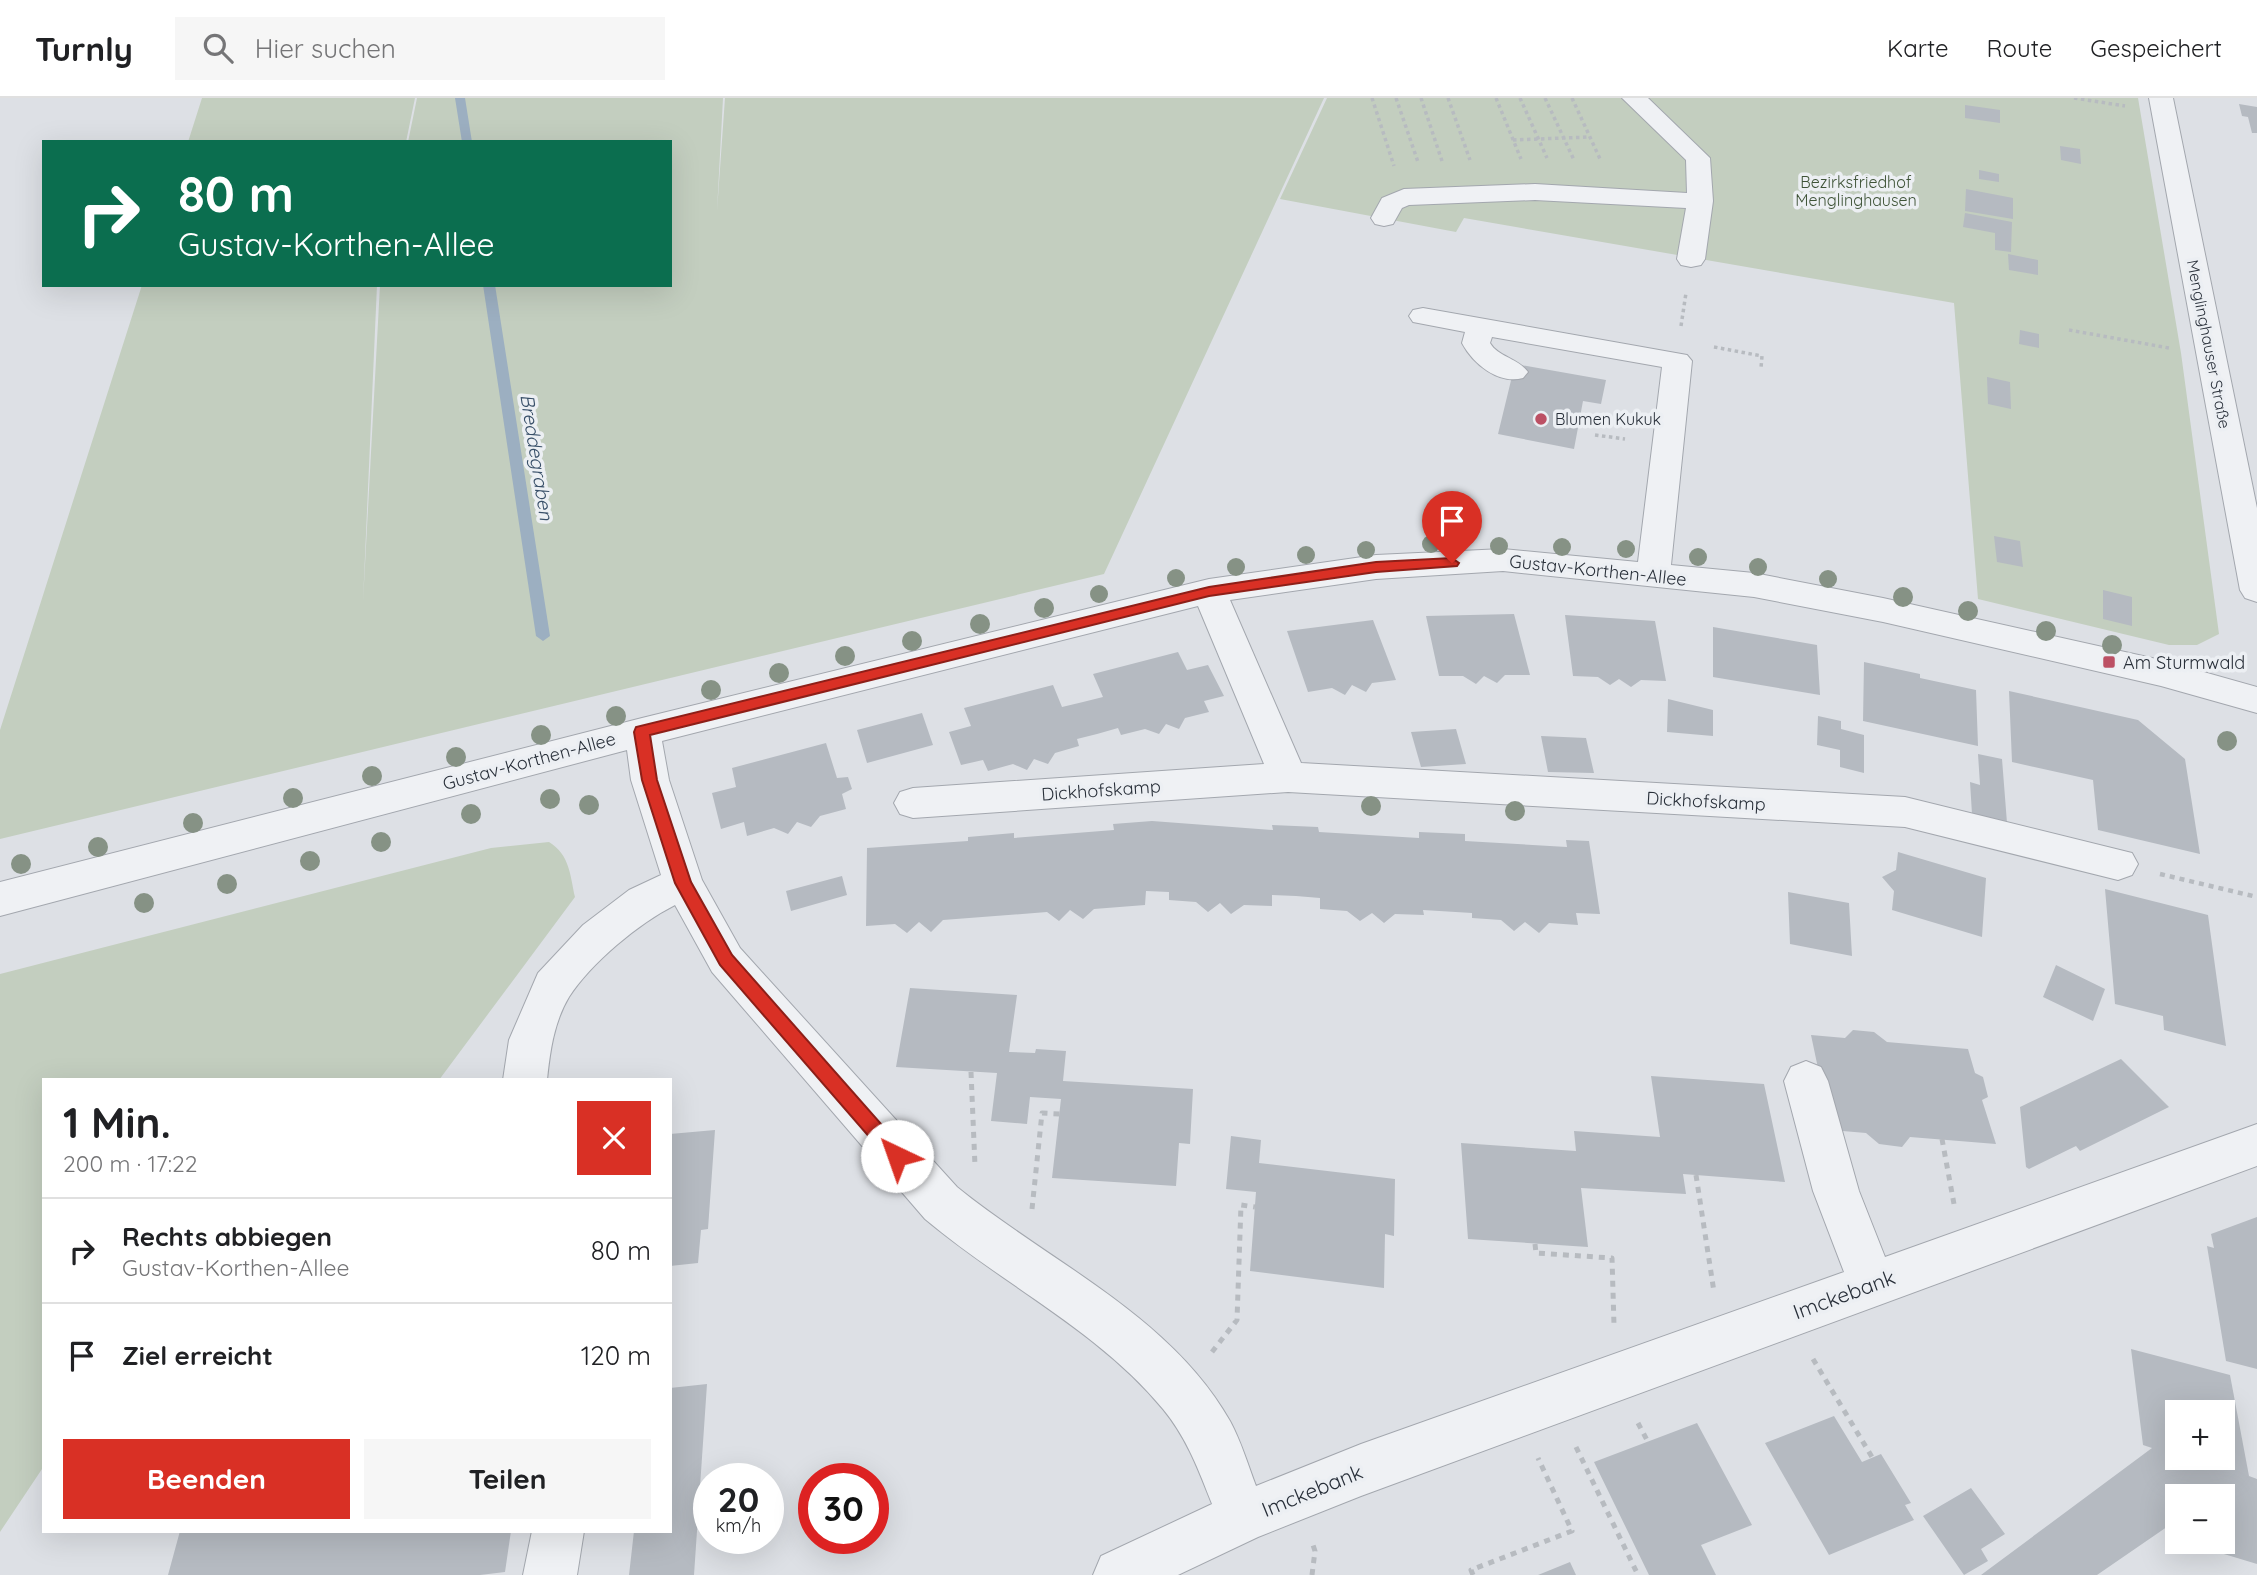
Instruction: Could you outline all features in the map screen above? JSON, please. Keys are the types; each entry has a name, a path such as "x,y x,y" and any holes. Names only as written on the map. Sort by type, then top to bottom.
{"street":[{"path":"1634,98 1698,158 1700,201 1691,259"},
{"name":"Menglinghauser Straße","path":"2162,105 2212,356 2246,479 2257,590"},
{"path":"1384,218 1391,203 1429,196 1535,192 1700,201"},
{"path":"1423,316 1480,326 1678,350 1653,575"},
{"path":"1480,326 1476,343 1482,355 1513,372"},
{"name":"Gustav-Korthen-Allee","path":"0,899 642,732 1209,592 1376,567 1503,560 1754,585 1883,610 2161,674 2257,700"},
{"path":"1209,592 1288,777"},
{"name":"Imckebank","path":"642,732 649,780 683,883 726,960 941,1203 1132,1344 1181,1392 1213,1440 1244,1517 1361,1470 2257,1145"},
{"name":"Dickhofskamp","path":"913,803 1288,777 1905,812 2118,864"},
{"path":"524,1078 530,1040 553,986 597,937 643,902 683,883"},
{"path":"1807,1081 1836,1191 1872,1284"},
{"path":"1120,1575 1244,1517"},
{"path":"550,1575 558,1533"}],"path":[{"path":"1372,98 1429,196"},
{"path":"1396,98 1429,196"},
{"path":"1421,98 1429,196"},
{"path":"1448,98 1482,194"},
{"path":"1496,98 1535,192"},
{"path":"1520,98 1563,194"},
{"path":"1545,98 1590,195"},
{"path":"1572,98 1619,197"},
{"path":"2074,98 2162,105"},
{"path":"1513,140 1590,137"},
{"path":"1691,259 1678,350 1762,356 1761,368"},
{"path":"2069,330 2212,356"},
{"path":"2118,864 2257,897"},
{"path":"941,1203 975,1171 971,1072"},
{"path":"1025,1267 1042,1113 1060,1114"},
{"path":"1942,1139 1962,1251"},
{"path":"1696,1175 1721,1339"},
{"path":"1181,1392 1237,1320 1241,1205 1255,1207"},
{"path":"1535,1244 1535,1253 1612,1258 1615,1378"},
{"path":"1786,1315 1872,1457"},
{"path":"1473,1575 1471,1570 1572,1531 1535,1407"},
{"path":"1535,1407 1638,1575"}],"green space":[{"path":"202,98 415,98 406,140 189,140"},
{"path":"417,98 723,98 717,211 725,98 1324,98 1104,574 0,839 0,730 141,287 377,287 363,602 380,287 672,287 672,140 408,140"},
{"name":"Bezirksfriedhof Menglinghausen","path":"1327,98 2138,98 2181,353 2219,634 2197,645 2169,645 1978,599 1954,303 1464,218 1456,232 1280,199"},
{"path":"549,842 565,859 575,897 440,1078 42,1078 42,1469 0,1532 0,974 491,848"}],"building":[{"path":"2239,104 2257,107 2257,133 2252,133 2248,117 2242,116"},
{"path":"1965,105 2000,110 2000,123 1965,118"},
{"path":"2060,146 2080,149 2081,164 2061,160"},
{"path":"1979,170 1999,174 1999,182 1979,179"},
{"path":"1966,189 2013,198 2013,219 1965,211"},
{"path":"1965,213 2012,222 2011,252 1995,250 1995,233 1963,227"},
{"path":"2008,254 2038,260 2038,275 2009,270"},
{"path":"2020,330 2039,334 2039,348 2019,344"},
{"name":"Blumen Kukuk","path":"1515,364 1606,380 1601,404 1583,401 1574,449 1498,434"},
{"path":"1987,377 2010,382 2011,409 1988,404"},
{"path":"1994,536 2020,541 2023,567 1997,562"},
{"path":"2103,590 2132,597 2132,626 2103,619"},
{"path":"1514,614 1530,675 1505,675 1497,683 1484,676 1476,684 1463,676 1439,676 1426,616"},
{"path":"1565,615 1655,621 1666,681 1641,680 1631,687 1619,679 1610,685 1598,677 1573,676"},
{"path":"1373,620 1396,680 1372,683 1366,692 1352,685 1345,695 1332,688 1308,692 1287,631"},
{"path":"1713,627 1817,645 1820,695 1713,677"},
{"path":"1178,652 1187,670 1208,665 1224,696 1204,701 1209,712 1185,718 1179,729 1166,724 1159,734 1145,729 1121,735 1118,728 1077,739 1079,746 1055,753 1048,764 1034,759 1027,770 1013,764 988,771 983,760 961,765 949,732 971,726 964,708 1053,685 1062,707 1103,697 1093,674"},
{"path":"1864,662 1976,690 1978,746 1863,721"},
{"path":"2009,691 2138,720 2185,759 2200,854 2098,830 2093,780 2012,762"},
{"path":"1668,699 1713,710 1713,736 1667,732"},
{"path":"922,713 933,745 867,763 857,730"},
{"path":"1818,716 1841,721 1841,729 1864,735 1864,773 1840,767 1840,750 1817,745"},
{"path":"1456,729 1466,764 1421,767 1411,732"},
{"path":"1541,736 1586,738 1594,773 1548,772"},
{"path":"826,743 837,778 848,777 852,789 842,794 846,809 820,816 811,827 797,822 788,834 774,828 747,836 744,822 721,829 712,793 736,787 732,768"},
{"path":"1978,754 2002,759 2007,823 1972,814 1970,782 1980,785"},
{"path":"1152,821 1273,830 1272,825 1318,827 1319,832 1419,838 1419,832 1465,834 1465,841 1567,847 1566,840 1589,841 1600,914 1576,913 1578,925 1549,923 1539,933 1525,922 1514,931 1501,920 1472,918 1472,913 1423,910 1424,915 1395,914 1384,923 1372,913 1360,921 1347,911 1320,909 1320,898 1296,896 1272,895 1272,906 1244,905 1231,914 1220,903 1208,912 1196,902 1169,900 1169,892 1146,891 1145,905 1094,909 1083,919 1070,910 1059,921 1047,912 943,920 931,932 919,922 907,933 895,924 866,926 867,848 968,841 968,837 1014,833 1014,838 1114,830 1113,824"},
{"path":"1898,852 1986,878 1982,937 1892,910 1894,891 1882,877 1896,870"},
{"path":"842,876 847,895 791,911 786,891"},
{"path":"2105,889 2208,915 2226,1046 2164,1030 2163,1016 2115,1004"},
{"path":"1788,892 1849,903 1852,956 1790,944"},
{"path":"2056,965 2105,989 2093,1021 2043,997"},
{"path":"910,988 1017,995 1009,1052 1035,1053 1036,1049 1066,1051 1063,1081 1193,1089 1190,1144 1179,1143 1176,1186 1052,1178 1061,1099 1030,1097 1027,1124 991,1121 997,1073 896,1067"},
{"path":"1853,1030 1874,1032 1887,1042 1968,1049 1975,1073 1983,1077 1988,1097 1982,1100 1996,1144 1910,1137 1902,1147 1879,1144 1866,1133 1831,1130 1811,1035 1845,1038"},
{"path":"2121,1059 2169,1107 2080,1151 2076,1146 2029,1169 2026,1167 2020,1107"},
{"path":"1651,1076 1764,1084 1785,1182 1683,1174 1686,1194 1581,1188 1588,1247 1468,1239 1461,1143 1576,1151 1574,1131 1660,1137"},
{"path":"715,1130 708,1229 701,1230 698,1263 672,1266 672,1134"},
{"path":"1231,1136 1261,1140 1259,1163 1395,1179 1394,1236 1385,1234 1384,1288 1250,1271 1256,1192 1226,1189"},
{"path":"2257,1217 2257,1369 2226,1361 2207,1246 2214,1248 2211,1234"},
{"path":"2131,1349 2230,1375 2235,1400 2165,1400 2165,1470 2235,1470 2235,1402 2249,1476 2257,1479 2257,1564 2224,1554 2235,1554 2235,1484 2165,1484 2165,1528 2097,1575 1981,1575 2152,1448 2143,1445"},
{"path":"707,1384 702,1463 693,1463 694,1575 629,1575 634,1533 672,1533 672,1388"},
{"path":"1834,1416 1862,1462 1881,1454 1911,1503 1905,1505 1914,1520 1829,1555 1765,1443"},
{"path":"1697,1423 1752,1525 1701,1545 1716,1575 1649,1575 1594,1462"},
{"path":"1971,1488 2005,1534 1981,1549 1988,1561 1964,1575 1923,1516"},
{"path":"179,1533 511,1533 505,1572 480,1575 168,1575"},
{"path":"1570,1562 1576,1575 1538,1575"}],"waterway":[{"name":"Breddegraben","path":"460,98 467,140"},
{"name":"Breddegraben","path":"489,287 543,636"}],"place":[{"name":"Blumen Kukuk","path":"1541,419"},
{"name":"Am Sturmwald","path":"2109,662"}],"route":[{"path":"897,1156 726,960 683,883 649,780 642,732 1209,592 1376,567 1452,563"}]}
